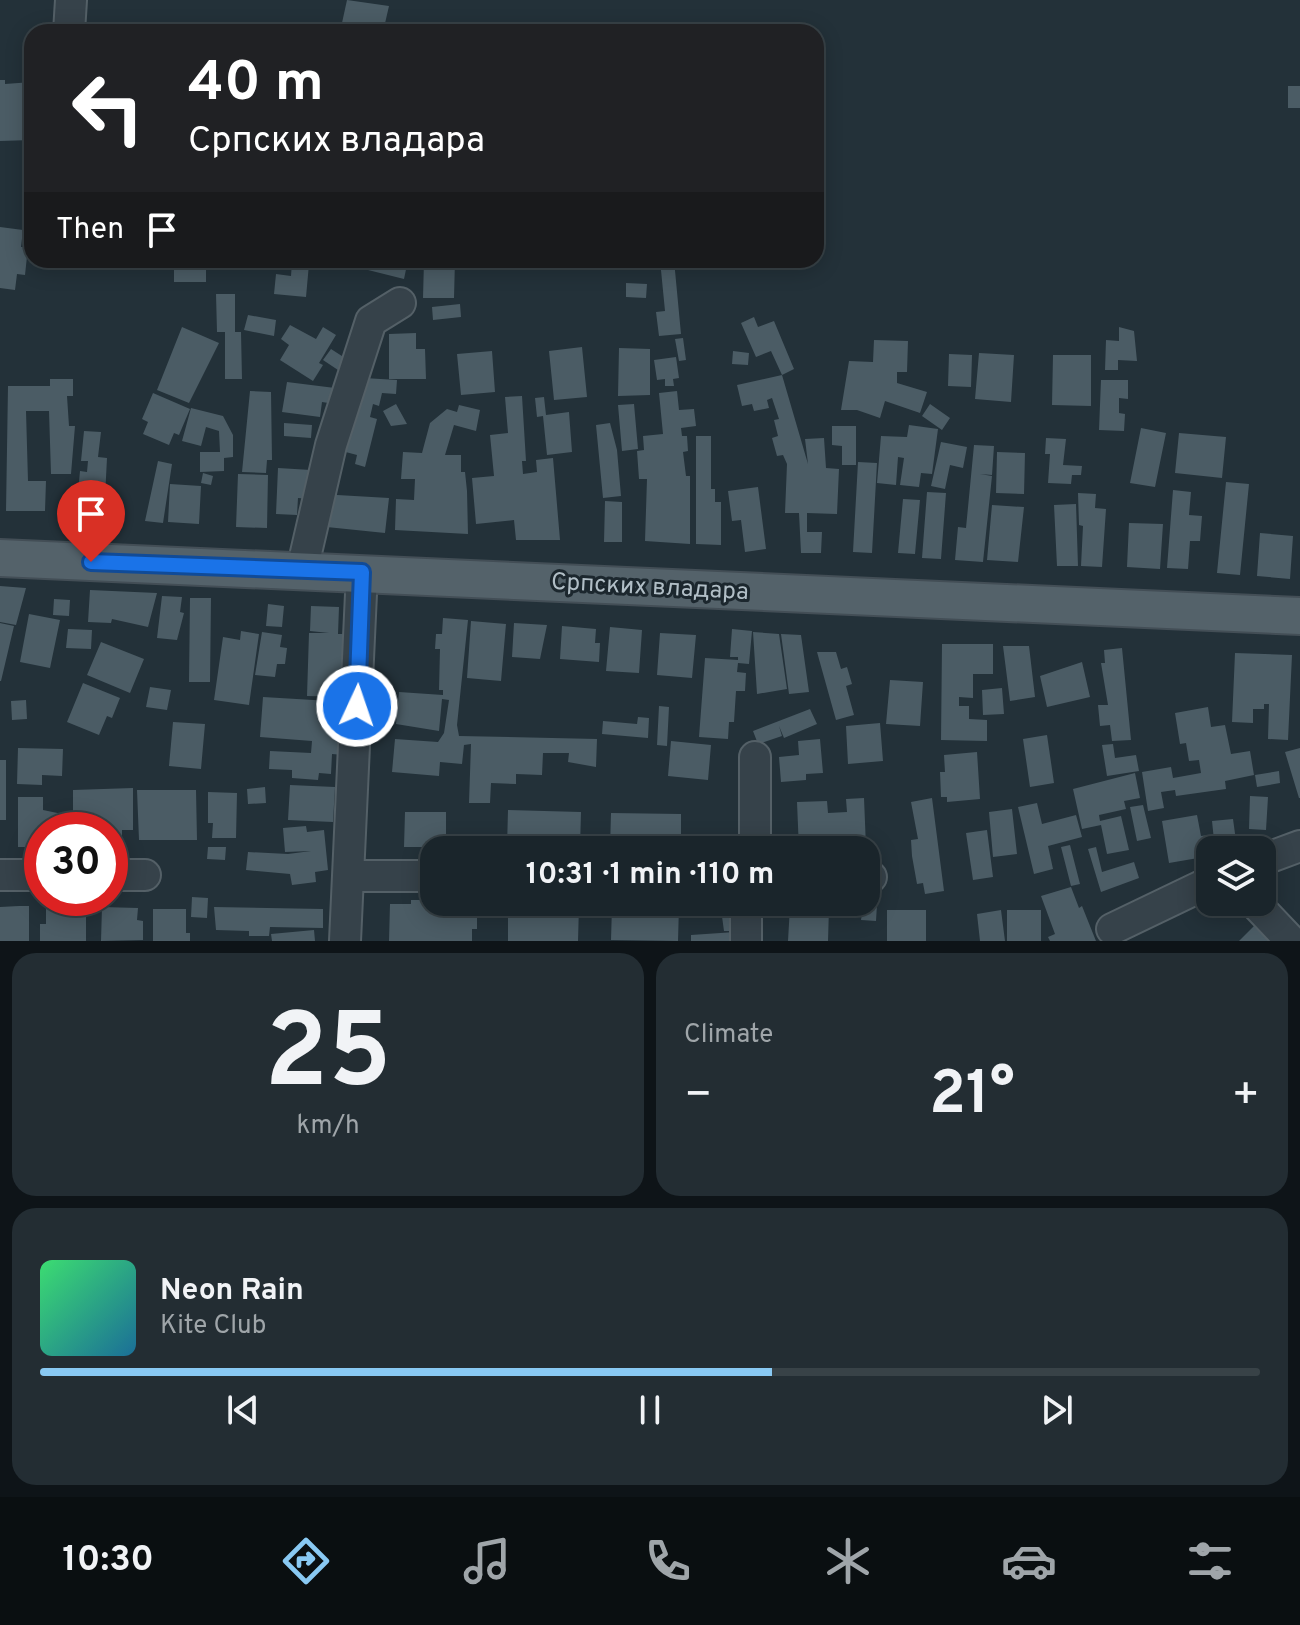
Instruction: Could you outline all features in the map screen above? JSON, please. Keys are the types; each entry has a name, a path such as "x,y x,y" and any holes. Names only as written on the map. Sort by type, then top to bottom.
{"main road":[{"name":"Српских владара","path":"0,558 1300,616"}],"street":[{"path":"70,24 71,0"},
{"path":"302,570 331,445 371,321 400,303"},
{"path":"345,941 362,572"},
{"path":"755,757 755,836"},
{"path":"1276,855 1300,846"},
{"path":"0,875 24,875"},
{"path":"128,875 145,875"},
{"path":"349,876 420,876"},
{"path":"1112,929 1196,889"},
{"path":"746,916 746,941"},
{"path":"1267,916 1291,941"}],"building":[{"path":"347,0 389,6 385,24 342,24"},
{"path":"0,80 5,80 5,84 24,83 24,140 0,141"},
{"path":"1288,86 1300,86 1300,108 1288,108"},
{"path":"0,227 23,230 21,247 24,247 25,275 17,274 15,290 0,288"},
{"path":"174,268 206,268 206,282 174,282"},
{"path":"292,268 309,268 306,297 274,294 276,274 291,276"},
{"path":"360,268 406,268 404,279"},
{"path":"424,268 455,268 454,298 423,298"},
{"path":"661,268 675,268 681,334 659,336 656,312 665,311"},
{"path":"626,283 647,284 646,298 626,297"},
{"path":"216,294 235,294 235,332 241,332 242,379 225,379 225,332 217,332"},
{"path":"460,304 461,317 433,320 432,307"},
{"path":"248,315 276,320 274,336 244,330"},
{"path":"754,317 758,327 774,321 794,369 782,375 771,351 756,357 741,323"},
{"path":"290,325 316,339 323,327 336,335 319,363 323,365 313,381 280,360 289,345 281,339"},
{"path":"182,327 219,343 189,403 157,390"},
{"path":"1119,327 1134,331 1137,361 1118,360 1118,370 1105,370 1106,340 1119,341"},
{"path":"416,333 416,349 425,349 426,379 389,379 389,334"},
{"path":"683,338 686,360 679,361 675,339"},
{"path":"874,340 908,341 907,372 897,372 897,383 927,392 920,413 885,401 880,418 857,410 841,410 849,361 873,362"},
{"path":"582,347 587,397 554,400 549,351"},
{"path":"619,348 650,349 650,395 618,396"},
{"path":"331,349 345,358 338,370 323,360"},
{"path":"492,351 495,392 461,395 457,354"},
{"path":"733,351 749,353 748,365 732,364"},
{"path":"979,353 1014,355 1011,402 975,399"},
{"path":"949,354 972,355 971,387 948,386"},
{"path":"1053,355 1091,355 1091,406 1052,405"},
{"path":"676,357 679,378 673,379 674,386 665,386 665,379 657,380 654,360"},
{"path":"782,375 808,464 805,439 824,438 826,468 839,469 837,514 807,513 807,532 822,532 821,553 801,553 799,513 785,513 787,464 783,455 777,456 772,438 778,436 774,420 779,419 772,398 767,400 769,408 754,411 752,404 742,406 737,385"},
{"path":"364,378 397,380 396,394 382,393 379,406 373,404 370,417 377,419 365,467 355,464 357,455 338,450"},
{"path":"50,379 73,379 73,396 67,396 69,426 75,426 71,474 51,474 49,411 26,411 28,481 46,481 45,511 6,511 8,386 50,386"},
{"path":"1101,380 1128,380 1128,399 1119,398 1119,413 1125,414 1124,431 1099,430"},
{"path":"287,382 343,389 341,405 322,402 320,417 282,412"},
{"path":"250,391 271,392 272,460 267,460 266,473 242,472"},
{"path":"677,391 679,410 694,409 696,426 681,428 682,436 687,436 688,451 683,452 686,476 690,476 690,544 645,541 647,479 639,479 637,451 644,450 643,436 663,434 659,393"},
{"path":"153,393 190,409 179,435 174,433 169,445 143,434 148,422 142,419"},
{"path":"522,396 526,461 522,461 523,474 537,472 536,460 553,458 560,540 516,540 514,520 476,524 472,478 494,476 490,435 508,433 505,397"},
{"path":"544,397 546,415 569,412 572,452 547,455 543,416 537,417 535,398"},
{"path":"396,404 407,424 391,426 383,411"},
{"path":"634,404 638,449 622,451 618,405"},
{"path":"930,404 950,418 942,430 922,416"},
{"path":"459,405 480,410 476,431 454,425 445,455 461,455 461,472 465,472 467,491 468,534 395,530 396,499 414,500 415,479 401,479 403,452 422,453 430,423 447,409 457,412"},
{"path":"191,408 223,416 233,435 233,457 224,458 224,471 200,472 200,452 220,452 219,431 206,427 201,446 182,441"},
{"path":"284,423 312,425 311,438 284,436"},
{"path":"610,423 617,450 621,496 603,498 596,425"},
{"path":"909,425 938,429 932,474 921,473 919,487 900,485 904,458 898,457 896,485 877,483 881,436 907,437"},
{"path":"832,426 856,426 856,465 842,465 842,446 832,445"},
{"path":"1141,428 1166,433 1155,487 1130,483"},
{"path":"84,431 101,432 98,457 107,458 104,517 76,514 80,471 87,472 88,461 81,461"},
{"path":"1179,433 1226,437 1222,478 1175,473"},
{"path":"696,436 711,436 711,489 715,489 715,502 721,502 721,545 696,544"},
{"path":"1046,438 1066,439 1063,465 1082,466 1081,475 1072,475 1071,484 1048,483 1050,454 1045,454"},
{"path":"941,442 967,447 963,468 950,465 945,489 931,486"},
{"path":"974,445 994,446 992,475 980,474 992,476 983,562 955,560 958,527 966,528"},
{"path":"997,452 1025,453 1024,494 996,493"},
{"path":"158,461 172,464 163,523 145,521"},
{"path":"858,462 877,463 872,553 853,552"},
{"path":"278,468 311,470 310,499 298,498 297,515 276,514"},
{"path":"203,473 213,476 211,485 201,483"},
{"path":"238,474 268,475 267,528 236,527"},
{"path":"1226,482 1249,484 1240,575 1217,573"},
{"path":"170,484 201,486 199,524 168,522"},
{"path":"758,487 766,549 745,552 741,520 732,521 728,491"},
{"path":"1173,490 1191,492 1189,515 1202,516 1200,541 1190,541 1188,569 1167,568"},
{"path":"927,492 946,493 941,559 922,558"},
{"path":"1078,493 1096,494 1095,508 1106,509 1102,567 1081,566 1083,526 1079,525"},
{"path":"320,494 389,498 385,533 317,526"},
{"path":"903,499 920,500 915,554 898,553"},
{"path":"605,501 622,502 622,542 604,542"},
{"path":"1076,504 1078,566 1057,566 1054,505"},
{"path":"992,505 1024,507 1018,562 987,560"},
{"path":"1129,523 1163,524 1160,569 1127,567"},
{"path":"1260,533 1293,536 1290,579 1257,576"},
{"path":"0,586 26,588 16,625 0,622"},
{"path":"90,590 157,593 148,627 112,619 111,623 88,622"},
{"path":"162,596 182,597 180,612 184,613 177,640 157,638"},
{"path":"190,598 211,598 210,682 189,682"},
{"path":"54,599 70,600 69,616 53,615"},
{"path":"268,604 284,606 282,627 266,626"},
{"path":"311,606 339,607 338,634 344,634 342,697 307,696 309,633 329,633 310,631"},
{"path":"29,614 60,620 50,668 20,662"},
{"path":"443,618 468,620 457,725 459,736 597,739 596,767 568,762 569,753 543,753 542,775 516,774 516,784 491,783 490,803 469,803 471,744 464,745 462,764 440,762 439,776 392,772 395,739 438,742 444,733 449,700 442,699 439,731 396,724 399,692 443,695 443,690 439,690 440,649 435,649 436,634 442,634"},
{"path":"471,621 506,624 501,681 467,678"},
{"path":"0,623 14,626 1,681 0,681"},
{"path":"514,623 547,625 540,659 512,657"},
{"path":"562,626 596,629 595,643 600,643 599,662 560,659"},
{"path":"610,627 642,630 639,673 606,671"},
{"path":"68,629 92,630 91,649 66,648"},
{"path":"732,629 752,631 749,664 738,663 737,672 746,673 745,691 736,691 734,722 729,722 728,739 699,737 705,658 738,660 738,657 730,657"},
{"path":"241,631 259,634 249,705 214,700 223,637 240,640"},
{"path":"262,632 282,635 280,647 287,648 285,664 277,664 275,677 255,675"},
{"path":"753,632 779,634 787,689 757,694"},
{"path":"660,633 696,635 692,678 657,675"},
{"path":"781,634 801,635 809,692 789,694"},
{"path":"101,642 144,659 130,693 87,675"},
{"path":"942,644 993,644 993,674 973,674 973,698 959,697 959,706 969,706 969,719 987,720 987,741 941,740"},
{"path":"1003,646 1029,646 1035,697 1010,701"},
{"path":"1122,648 1131,740 1112,741 1110,725 1100,726 1098,705 1108,705 1101,663 1105,663 1104,650"},
{"path":"817,652 836,652 841,669 847,667 852,684 846,686 854,715 836,720"},
{"path":"1235,653 1292,655 1288,740 1268,739 1269,704 1264,704 1264,709 1253,709 1253,723 1232,722"},
{"path":"1082,662 1090,697 1047,707 1040,676"},
{"path":"890,680 923,682 920,726 886,724"},
{"path":"83,683 120,698 112,718 107,716 99,735 67,722"},
{"path":"150,687 171,690 167,710 146,707"},
{"path":"1002,688 1004,714 983,715 982,690"},
{"path":"263,697 347,702 344,755 332,754 331,774 319,773 318,780 292,778 292,770 269,769 270,751 311,753 312,741 260,737"},
{"path":"26,700 27,719 12,720 11,701"},
{"path":"659,706 669,707 667,746 657,745"},
{"path":"1208,707 1211,727 1225,725 1231,754 1250,751 1254,775 1225,781 1226,789 1176,796 1175,790 1161,792 1164,808 1148,811 1142,772 1171,767 1173,778 1201,773 1199,760 1189,761 1186,743 1180,744 1175,713"},
{"path":"810,709 817,724 784,738 779,726 782,736 758,744 753,731"},
{"path":"638,717 649,718 648,738 602,734 603,721 637,724"},
{"path":"173,722 205,724 201,769 169,766"},
{"path":"880,723 883,761 848,764 846,726"},
{"path":"1047,735 1054,783 1030,787 1023,739"},
{"path":"820,739 823,773 806,774 806,780 781,782 779,757 799,755 798,741"},
{"path":"671,741 711,745 708,780 668,776"},
{"path":"1113,744 1115,758 1136,755 1139,771 1107,776 1102,745"},
{"path":"18,748 63,749 62,776 42,775 42,785 17,784"},
{"path":"1300,748 1300,798 1299,798 1285,752"},
{"path":"977,752 980,799 947,802 947,797 941,797 940,772 945,772 944,755"},
{"path":"0,760 6,760 6,820 0,820"},
{"path":"1279,771 1280,783 1257,787 1255,775"},
{"path":"1135,773 1140,798 1124,801 1126,809 1099,815 1100,821 1121,816 1129,850 1107,854 1101,825 1082,829 1073,789"},
{"path":"290,785 335,787 333,822 288,820"},
{"path":"265,787 266,803 248,804 247,789"},
{"path":"133,788 133,830 128,830 128,812 73,812 73,790"},
{"path":"137,790 196,790 197,840 139,840"},
{"path":"208,792 237,793 236,838 212,838 213,823 208,823"},
{"path":"1250,796 1268,797 1266,830 1249,829"},
{"path":"18,797 43,797 43,810 53,812 24,812 24,847 18,847"},
{"path":"864,798 866,836 798,836 797,802 827,801 828,813 847,812 846,799"},
{"path":"932,798 944,891 925,894 923,883 917,884 912,856 911,840 918,839 911,802"},
{"path":"1037,803 1042,824 1076,815 1082,837 1048,846 1053,869 1034,874 1018,807"},
{"path":"1143,805 1151,838 1137,841 1130,807"},
{"path":"1012,809 1017,854 993,857 989,812"},
{"path":"508,810 581,812 580,836 507,836"},
{"path":"405,812 446,812 446,836 420,836 420,847 404,847"},
{"path":"611,813 681,814 681,836 610,836"},
{"path":"1197,815 1201,836 1196,836 1196,858 1169,863 1162,821"},
{"path":"1233,819 1235,836 1214,836 1212,821"},
{"path":"306,826 307,832 324,830 328,870 315,872 316,882 292,885 290,874 246,870 248,852 288,854 311,851 285,852 283,828"},
{"path":"987,830 993,877 973,880 966,833"},
{"path":"1070,845 1080,884 1071,886 1061,847"},
{"path":"208,847 226,847 225,860 207,859"},
{"path":"1096,847 1102,872 1134,862 1139,878 1101,892 1088,849"},
{"path":"1071,887 1096,941 1050,941 1048,937 1055,934 1041,896"},
{"path":"192,897 208,898 207,918 191,917"},
{"path":"411,900 420,900 420,916 477,916 477,929 472,929 472,941 389,941 390,904 411,904"},
{"path":"24,906 24,916 29,916 29,941 0,941 0,907"},
{"path":"214,907 323,909 323,928 270,927 269,936 249,936 249,931 216,930"},
{"path":"128,908 138,908 137,920 143,921 143,940 101,941 102,916 128,916"},
{"path":"153,909 186,909 186,933 190,933 190,941 153,941"},
{"path":"887,910 926,910 926,941 887,941"},
{"path":"1001,910 1005,941 980,941 977,914"},
{"path":"1007,910 1041,910 1041,941 1007,941"},
{"path":"46,916 86,916 86,941 40,941 40,924 46,924"},
{"path":"508,916 579,916 578,941 508,941"},
{"path":"612,916 679,916 678,941 611,940"},
{"path":"722,916 734,916 735,931 724,931"},
{"path":"789,916 829,916 828,941 788,941"},
{"path":"862,916 876,916 876,921 861,920"},
{"path":"1255,925 1271,941 1239,941"},
{"path":"314,930 315,941 272,941 271,934"},
{"path":"735,932 735,941 691,941 691,935"}],"route":[{"path":"91,562 362,572 357,706"}]}
